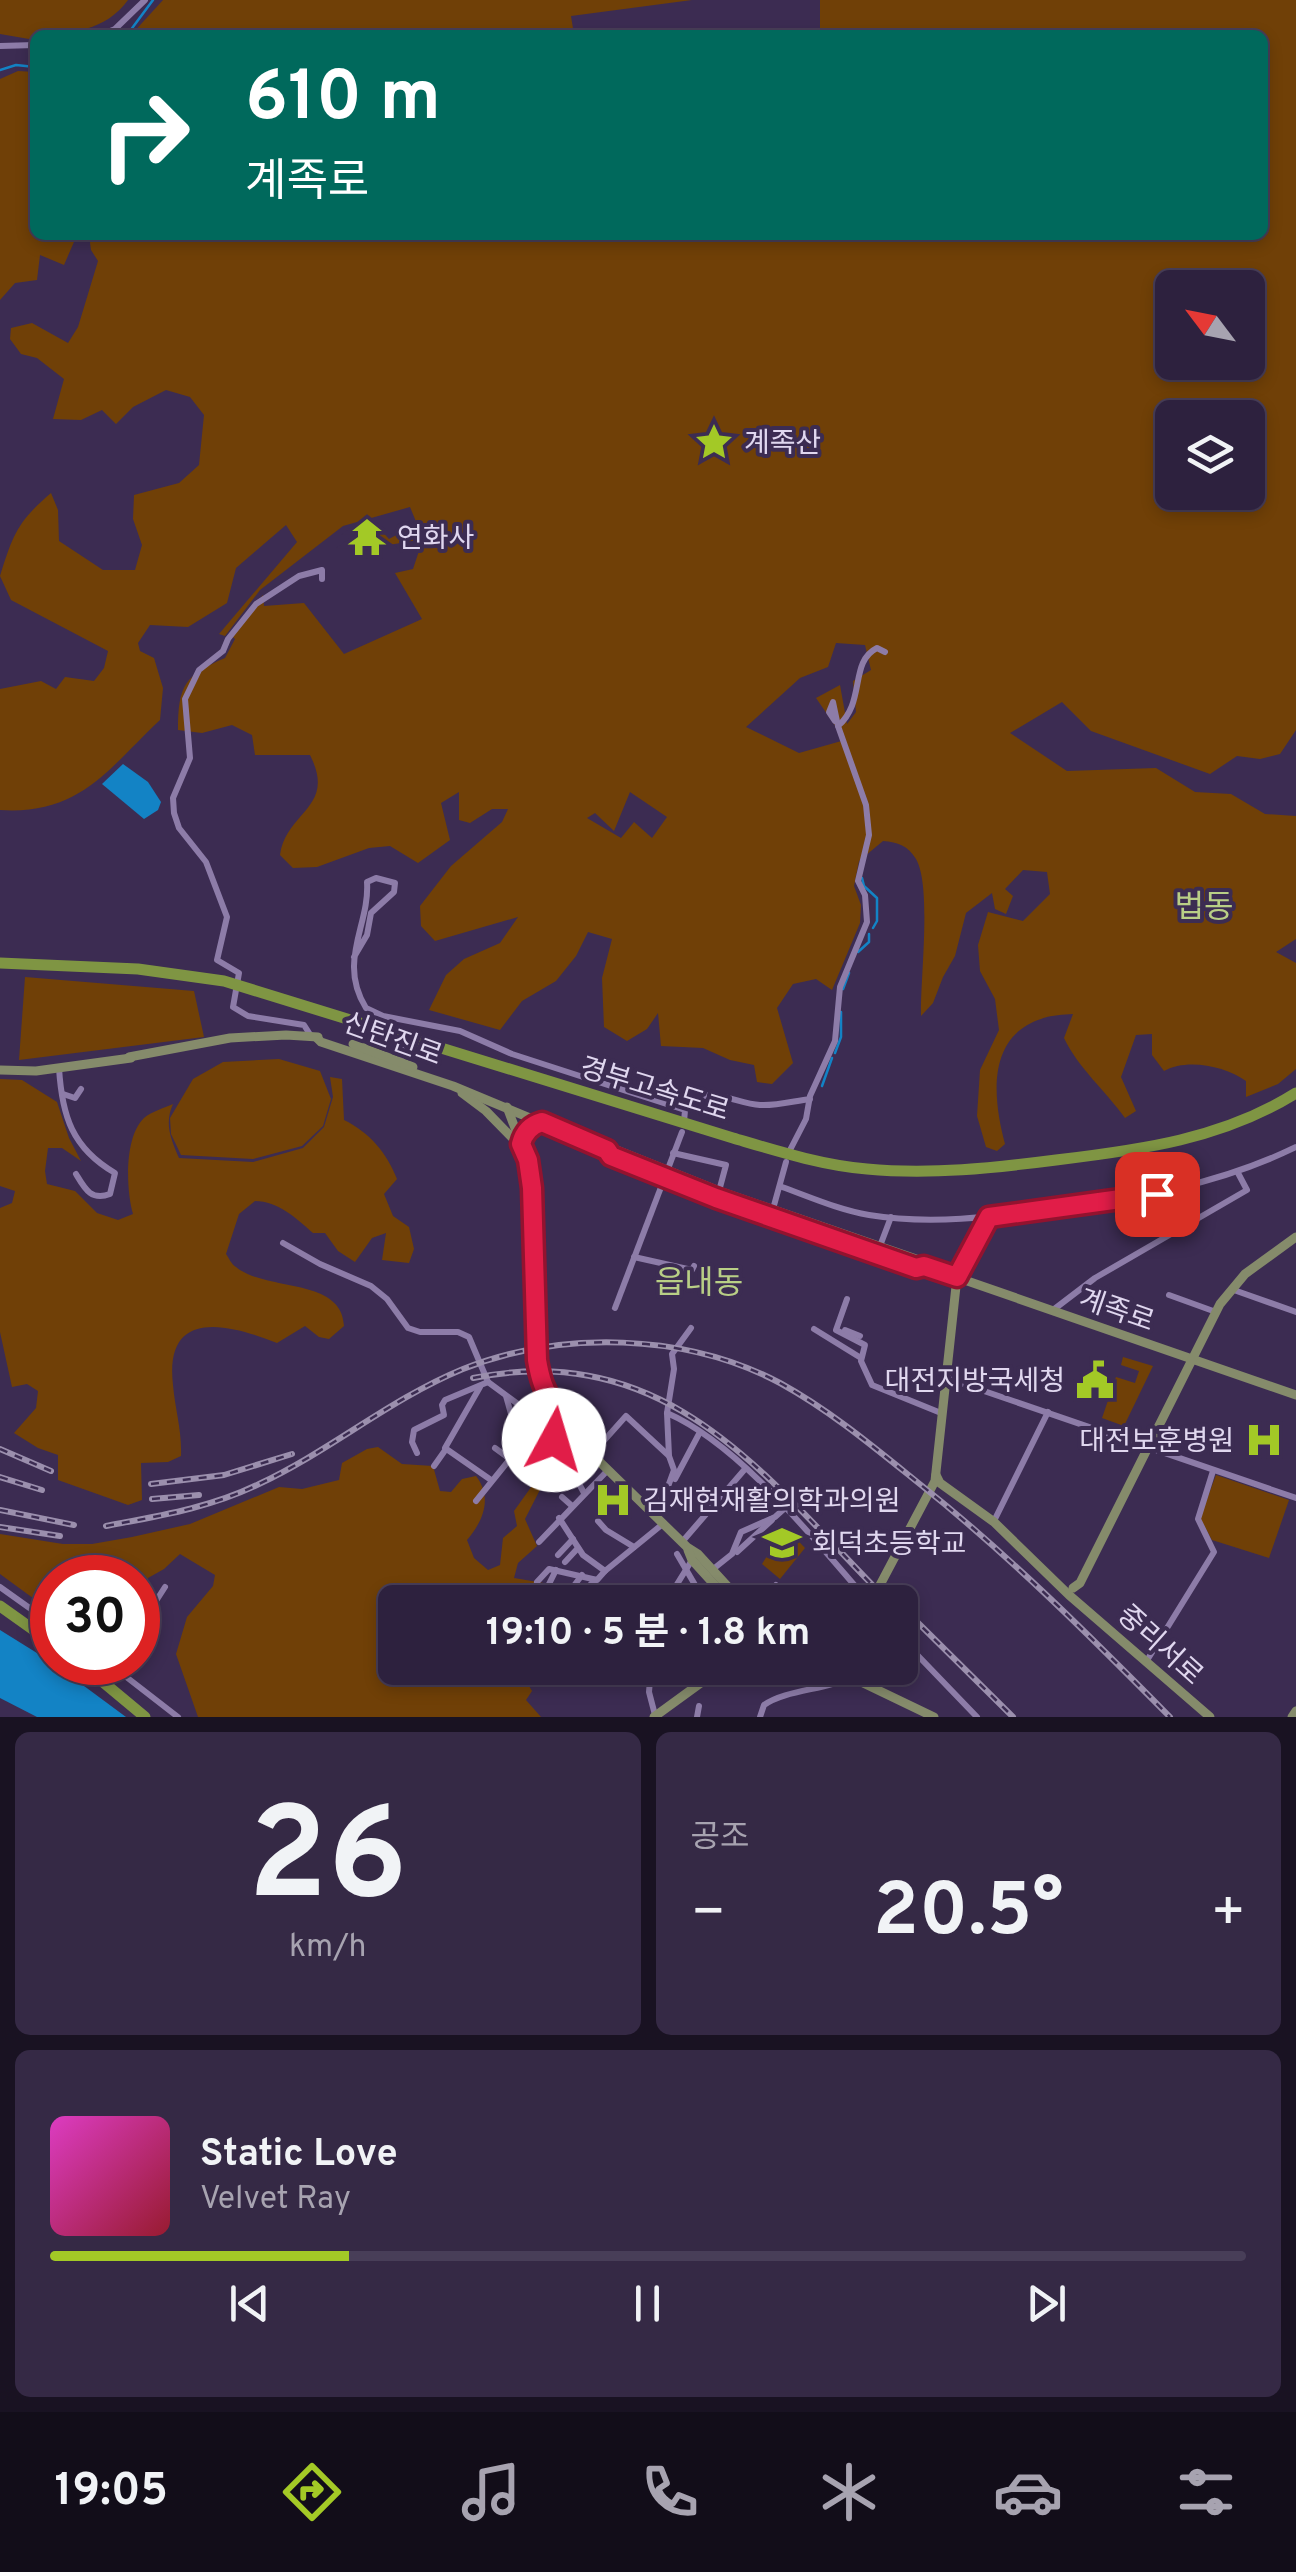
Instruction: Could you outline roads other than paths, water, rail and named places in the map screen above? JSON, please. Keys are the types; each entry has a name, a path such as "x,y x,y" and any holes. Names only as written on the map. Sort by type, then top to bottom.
{"highway":[{"name":"경부고속도로","path":"0,963 138,970 224,981 787,1154 868,1170 961,1170 1141,1149 1216,1131 1296,1097"},
{"name":"경부고속도로","path":"0,971 138,976 224,987 732,1145 868,1176 998,1176 1144,1155 1220,1135 1296,1097"},
{"path":"0,1602 30,1624"},
{"path":"108,1685 148,1717"},
{"path":"113,1685 148,1717"}],"main road":[{"name":"신탄진로","path":"0,1070 59,1068 231,1043 236,1039 286,1035 355,1045 453,1086"},
{"name":"신탄진로","path":"314,1037 507,1107"},
{"path":"453,1086 521,1144"},
{"path":"507,1107 528,1160 532,1188 540,1376 555,1407 591,1454 726,1585"},
{"name":"계족로","path":"507,1107 665,1174 916,1268 924,1266 957,1277 1296,1395"},
{"path":"506,1130 516,1124 542,1122"},
{"path":"521,1144 530,1128 542,1122"},
{"name":"계족로","path":"665,1174 920,1260 924,1266"},
{"path":"1074,1590 1230,1289 1296,1237"},
{"path":"879,1585 936,1481 957,1277"},
{"path":"1186,1374 1210,1366"},
{"name":"중리서로","path":"936,1481 994,1522 1074,1590 1146,1662 1210,1717"},
{"path":"684,1545 689,1564 712,1585"},
{"path":"655,1716 697,1685"},
{"path":"867,1685 934,1717"}],"street":[{"path":"110,30 145,0"},
{"path":"0,46 30,44"},
{"path":"314,1037 300,1024 238,1013 233,1007 238,970 217,960 227,917 206,862 179,828 174,798 190,758 184,699 192,680 224,650 247,612 306,574 322,570 322,579"},
{"path":"266,608 268,596"},
{"path":"789,1152 806,1119 810,1099 835,1041 840,986 867,922 865,895 858,881 869,836 866,805 835,722 856,702 866,657 874,648 885,652"},
{"path":"354,958 367,935 370,913 394,892 396,883 376,878 368,882 370,894 362,910 354,958 366,1008 460,1031 512,1054 685,1110"},
{"path":"411,1033 414,1022"},
{"path":"400,1061 406,1046"},
{"path":"59,1068 64,1108 76,1139 92,1159 116,1172 110,1194 99,1196 88,1192 76,1174"},
{"path":"63,1094 76,1098 81,1089"},
{"path":"684,1122 685,1110 697,1096 708,1094 762,1105 810,1099"},
{"path":"615,1308 682,1132"},
{"path":"782,1187 846,1210 890,1218 989,1217 1149,1196 1238,1174 1296,1147"},
{"path":"673,1154 726,1166 719,1191"},
{"path":"773,1209 786,1162"},
{"path":"1053,1310 1095,1278 1246,1190 1238,1174"},
{"path":"957,1277 989,1217"},
{"path":"880,1246 890,1218"},
{"path":"282,1244 371,1286 388,1298 408,1328 464,1334 472,1342 488,1382 528,1413 554,1440"},
{"path":"634,1256 692,1270 694,1266"},
{"path":"1230,1289 1296,1312"},
{"path":"1168,1295 1216,1312"},
{"path":"847,1300 836,1330 865,1345 861,1358"},
{"path":"668,1456 672,1354 691,1328"},
{"path":"814,1329 861,1358 872,1385 942,1413"},
{"path":"845,1330 860,1336"},
{"path":"946,1378 1296,1498"},
{"path":"417,1453 412,1442 414,1430 444,1415 442,1405 446,1400 488,1382"},
{"path":"434,1466 480,1387"},
{"path":"506,1394 512,1421 528,1413"},
{"path":"994,1522 1048,1412"},
{"path":"667,1413 700,1432 745,1469 854,1585"},
{"path":"591,1454 626,1416 674,1463 670,1484"},
{"path":"653,1511 700,1432"},
{"path":"476,1501 510,1459 573,1433"},
{"path":"495,1448 510,1459"},
{"path":"446,1449 491,1480"},
{"path":"564,1461 584,1493"},
{"path":"679,1579 677,1554 745,1469"},
{"path":"538,1542 608,1470"},
{"path":"1146,1662 1214,1552 1198,1519 1214,1470"},
{"path":"562,1497 571,1505"},
{"path":"712,1570 728,1559 740,1532 775,1517 784,1508"},
{"path":"559,1518 578,1548 605,1571"},
{"path":"598,1520 606,1530 634,1547"},
{"path":"590,1585 664,1522"},
{"path":"558,1555 573,1539"},
{"path":"565,1562 578,1548"},
{"path":"677,1554 689,1564 698,1585"},
{"path":"676,1585 689,1564"},
{"path":"537,1582 550,1568 595,1580"},
{"path":"549,1584 556,1570"},
{"path":"562,1584 568,1572"},
{"path":"574,1585 582,1574"},
{"path":"0,1587 30,1608"},
{"path":"160,1596 165,1588"},
{"path":"918,1656 977,1717"},
{"path":"138,1685 178,1717"},
{"path":"650,1685 655,1716"},
{"path":"760,1717 764,1705 774,1698 836,1685"},
{"path":"697,1717 699,1706"}],"water":[{"path":"123,764 148,782 161,802 158,810 144,819 102,784"},
{"path":"0,1630 30,1649 30,1685 83,1685 126,1717 37,1717 0,1698"}],"waterway":[{"path":"131,30 153,0"},
{"path":"0,70 16,65 30,66"},
{"path":"862,878 864,886 877,898 877,921 873,928"},
{"path":"858,952 869,942 869,934"},
{"path":"843,989 849,973"},
{"path":"835,1053 841,1037 841,1012"},
{"path":"822,1086 832,1058"}],"railway":[{"path":"106,1526 184,1510 241,1492 285,1471 436,1381 501,1356 582,1343 664,1346 743,1366 799,1394 852,1431 1018,1568 1170,1717"},
{"path":"473,1378 543,1371 604,1379 659,1399 709,1429 756,1466 873,1585"},
{"path":"0,1449 51,1471"},
{"path":"151,1484 224,1475 292,1454"},
{"path":"0,1477 42,1490"},
{"path":"152,1499 199,1495"},
{"path":"0,1510 74,1525"},
{"path":"0,1527 60,1536"},
{"path":"918,1623 1013,1717"}],"place":[{"name":"계족산","path":"714,442"},
{"name":"연화사","path":"367,537"},
{"name":"대전지방국세청","path":"1095,1380"},
{"name":"대전보훈병원","path":"1264,1440"},
{"name":"김재현재활의학과의원","path":"613,1500"},
{"name":"회덕초등학교","path":"782,1543"}],"district":[{"name":"법동","path":"1204,906"},
{"name":"읍내동","path":"699,1282"}]}
